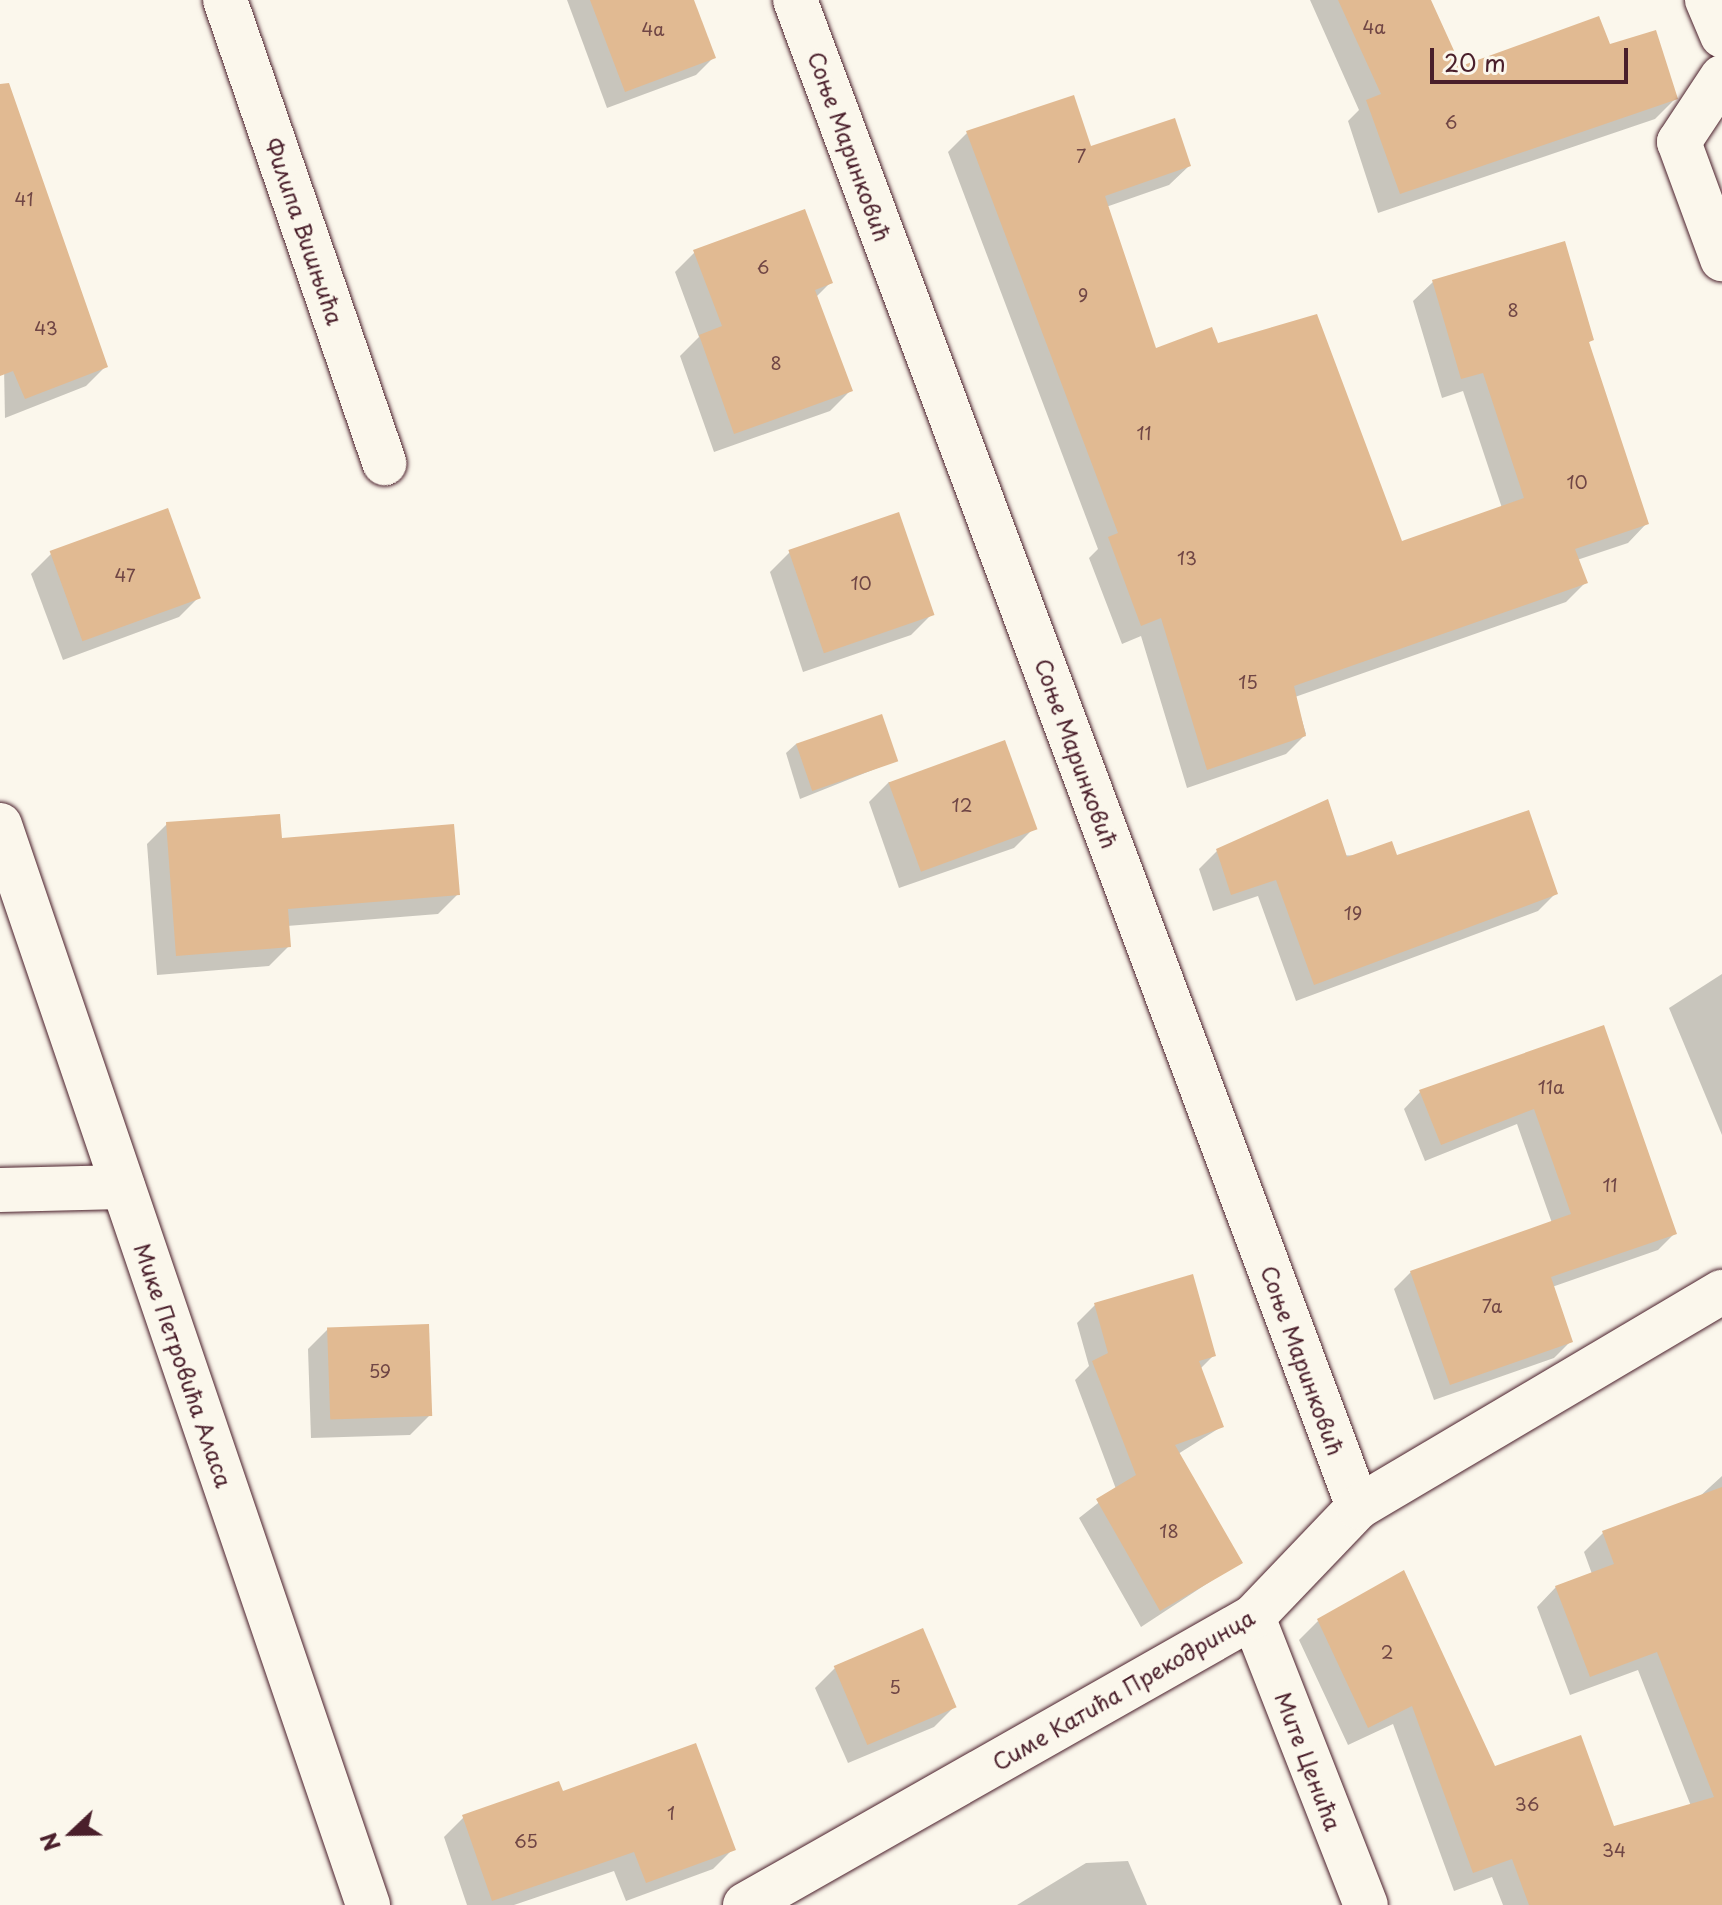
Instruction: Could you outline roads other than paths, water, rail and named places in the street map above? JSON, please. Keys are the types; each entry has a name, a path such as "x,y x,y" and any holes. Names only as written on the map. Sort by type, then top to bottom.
{"street":[{"name":"Филипа Вишњића","path":"225,0 384,463"},
{"name":"Соње Маринковић","path":"795,0 1358,1507"},
{"path":"1707,0 1722,36"},
{"path":"1722,77 1679,142 1722,259"},
{"name":"Мике Петровића Аласа","path":"0,825 368,1905"},
{"path":"0,1190 123,1187"},
{"name":"Симе Катића Прекодринца","path":"745,1905 1253,1617 1358,1507 1722,1292"},
{"name":"Мите Ценића","path":"1253,1617 1366,1905"}]}
